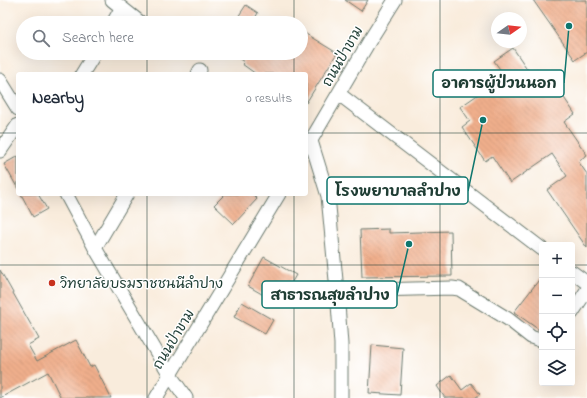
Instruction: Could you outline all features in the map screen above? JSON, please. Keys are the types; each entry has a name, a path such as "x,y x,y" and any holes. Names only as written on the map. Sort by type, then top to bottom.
{"street":[{"name":"ถนนป่าขาม","path":"308,145 395,0"},
{"path":"114,16 117,4 132,16"},
{"path":"83,72 91,60"},
{"path":"0,80 16,106"},
{"path":"339,94 539,247"},
{"path":"0,151 16,128"},
{"path":"308,145 328,196 341,344 341,398"},
{"path":"67,196 95,248 170,375 186,398"},
{"path":"95,248 126,196"},
{"name":"ถนนป่าขาม","path":"156,398 278,196"},
{"path":"575,274 587,283"},
{"path":"337,291 459,289 508,319 531,337 539,340"},
{"path":"575,308 587,290"}],"building":[{"path":"345,0 368,0 361,11"},
{"path":"533,0 587,0 587,52 575,60"},
{"path":"246,5 258,13 256,16 239,16"},
{"path":"308,35 337,53 308,100 308,72 253,72 242,64 244,62 241,60 308,60"},
{"path":"513,48 536,82 548,74 575,114 564,122 587,155 578,161 587,174 587,248 547,190 567,176 552,154 510,183 492,156 485,161 462,127 470,121 460,107 505,76 494,61"},
{"path":"16,157 16,185 4,164"},
{"path":"22,196 39,196 47,209 33,217"},
{"path":"223,196 254,196 257,199 234,224 214,205"},
{"path":"389,229 389,233 451,231 452,276 362,277 360,230"},
{"path":"264,257 296,275 279,304 248,286"},
{"path":"0,270 39,339 28,345 37,361 76,340 90,367 94,365 111,398 61,398 48,372 0,398"},
{"path":"539,280 539,330 514,312"},
{"path":"242,302 273,320 265,334 234,317"},
{"path":"372,345 403,348 400,395 369,393"},
{"path":"451,375 462,390 471,383 480,394 475,398 445,398 437,386"}],"place":[{"name":"อาคารผู้ป่วนนอก","path":"569,26"},
{"name":"โรงพยาบาลลำปาง","path":"483,120"},
{"name":"สาธารณสุขลำปาง","path":"409,244"},
{"name":"วิทยาลัยบรมราชชนนีลำปาง","path":"52,283"}]}
